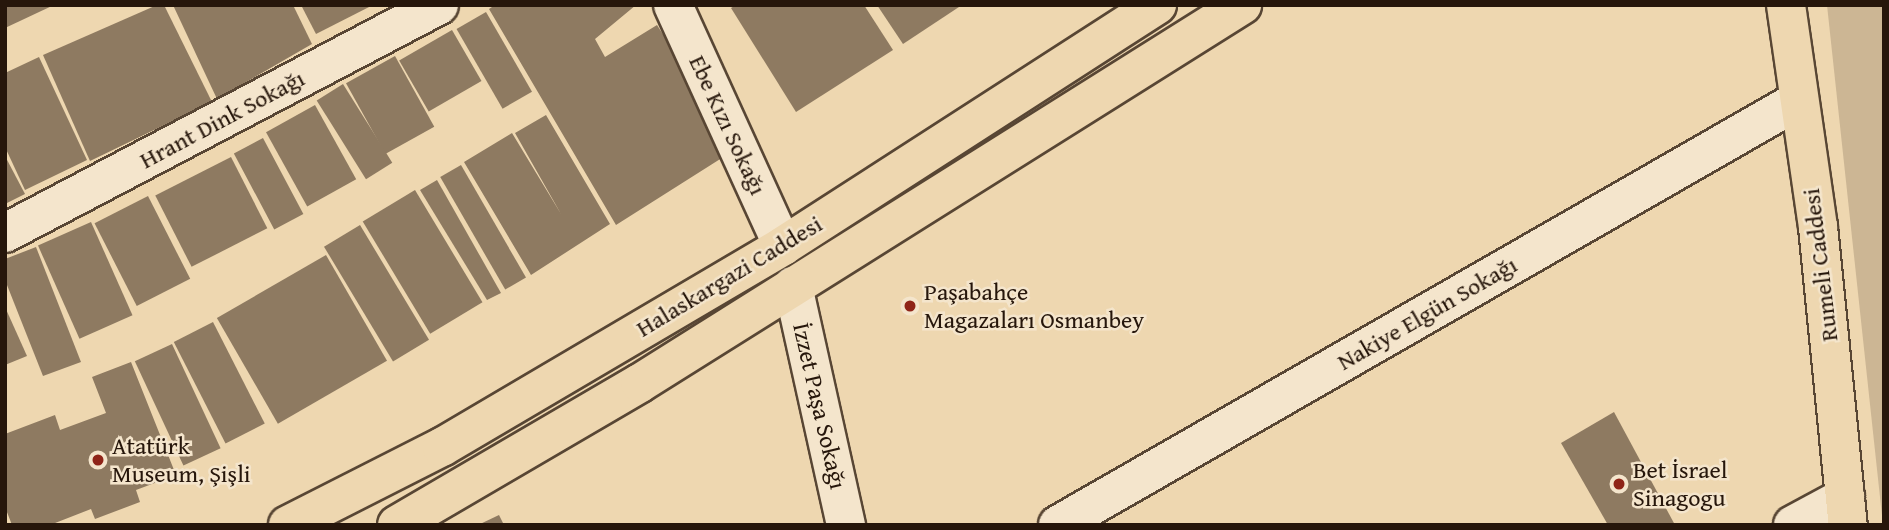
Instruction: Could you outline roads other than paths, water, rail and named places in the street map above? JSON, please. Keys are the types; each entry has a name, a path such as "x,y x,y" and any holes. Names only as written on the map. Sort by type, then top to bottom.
{"main road":[{"name":"Halaskargazi Caddesi","path":"288,525 442,447 783,246 1157,5"},
{"name":"Halaskargazi Caddesi","path":"397,525 793,286 1242,5"},
{"name":"Rumeli Caddesi","path":"1786,5 1797,101 1818,227 1846,511"},
{"path":"783,246 793,286"}],"street":[{"name":"Hrant Dink Sokağı","path":"5,233 439,5"},
{"name":"Ebe Kızı Sokağı","path":"673,5 783,246"},
{"name":"Nakiye Elgün Sokağı","path":"1058,525 1797,101"},
{"name":"İzzet Paşa Sokağı","path":"793,286 846,525"},
{"path":"1793,525 1846,511"}],"place":[{"name":"Paşabahçe Magazaları Osmanbey","path":"910,306"},
{"name":"Atatürk Museum, Şişli","path":"98,460"},
{"name":"Bet İsrael Sinagogu","path":"1619,484"}]}
